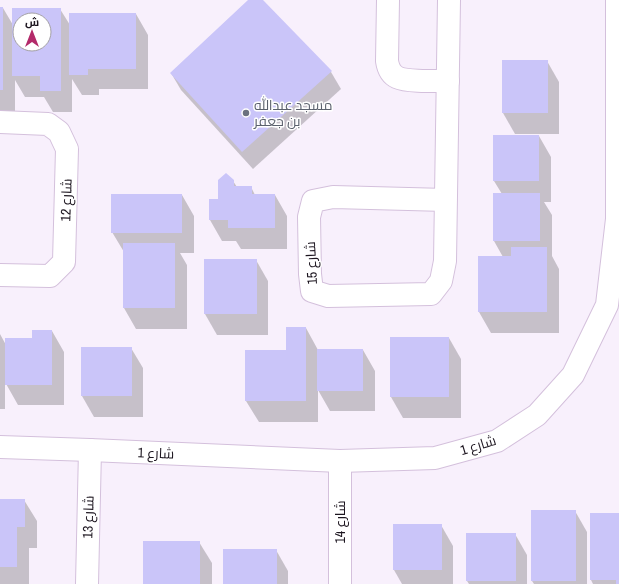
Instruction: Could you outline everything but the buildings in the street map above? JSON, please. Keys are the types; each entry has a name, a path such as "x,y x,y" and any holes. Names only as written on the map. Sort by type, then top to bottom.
{"street":[{"path":"388,0 387,61 388,68 392,74 406,80 448,81"},
{"name":"شارع 15","path":"446,200 333,197 313,201 310,217 310,274 312,291 328,296 431,294 441,281 445,261 448,81 449,0"},
{"name":"شارع 1","path":"0,447 340,461 435,458 497,441 537,415 574,375 607,305 618,219 617,0"},
{"name":"شارع 12","path":"0,122 48,124 59,132 67,150 64,262 50,276 0,276"},
{"name":"شارع 13","path":"87,584 90,450"},
{"name":"شارع 14","path":"340,461 340,584"}],"place":[{"name":"مسجد عبدالله بن جعفر","path":"246,113"}]}
